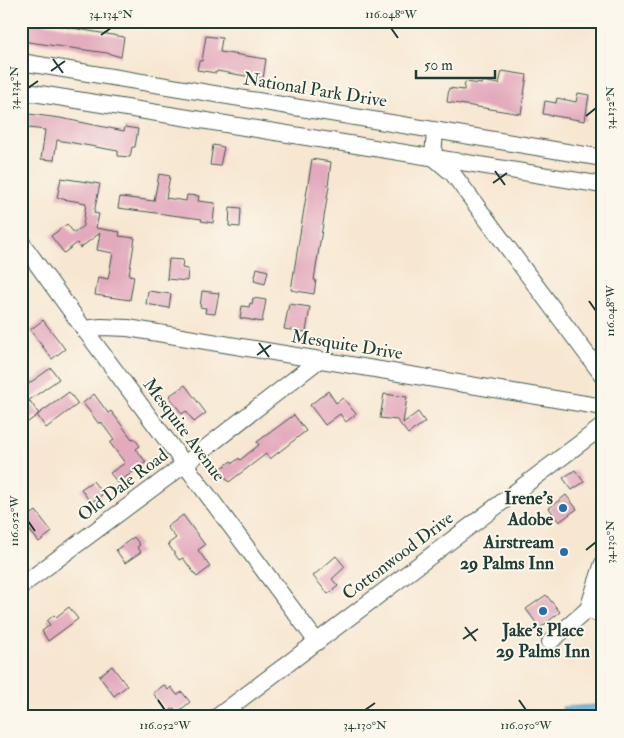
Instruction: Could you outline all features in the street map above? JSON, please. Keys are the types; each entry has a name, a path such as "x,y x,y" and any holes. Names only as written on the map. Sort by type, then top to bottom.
{"street":[{"name":"National Park Drive","path":"21,62 603,158"},
{"path":"21,91 603,184"},
{"path":"433,157 435,131"},
{"path":"433,157 453,174 603,376"},
{"name":"Mesquite Avenue","path":"21,242 317,642"},
{"name":"Mesquite Drive","path":"84,329 101,326 128,328 603,407"},
{"name":"Old Dale Road","path":"22,583 184,464 318,360"},
{"name":"Cottonwood Drive","path":"217,717 603,426"},
{"path":"550,642 588,609 603,563"},
{"path":"588,609 603,616"}],"water":[{"path":"597,705 603,717 565,717 562,707"}],"building":[{"path":"21,21 124,37 121,57 107,53 21,41"},
{"path":"206,36 222,38 220,52 266,59 263,79 217,71 216,73 197,70 199,61 202,61"},
{"path":"502,71 527,75 521,114 447,102 449,88 464,90 465,82 482,84 482,81 499,84"},
{"path":"578,93 589,95 585,121 543,114 545,101 556,103 557,98 576,102"},
{"path":"21,113 60,118 124,131 125,127 138,129 135,147 132,147 130,157 118,156 118,151 57,140 54,160 41,159 45,130 21,127"},
{"path":"213,145 224,147 220,166 210,165"},
{"path":"312,159 331,162 314,280 316,280 314,294 291,290"},
{"path":"159,174 170,176 166,198 186,201 187,195 199,196 198,201 215,203 213,223 201,221 202,219 118,208 120,197 154,201"},
{"path":"61,178 100,184 94,213 99,214 96,228 120,232 119,236 135,238 129,275 134,276 130,300 95,295 98,277 108,279 113,253 97,250 100,233 80,248 77,243 64,253 51,236 67,224 74,233 83,226 86,203 57,198"},
{"path":"230,207 241,208 240,227 229,226"},
{"path":"169,259 183,260 182,268 188,269 187,281 167,279"},
{"path":"257,268 268,271 265,284 254,281"},
{"path":"148,291 171,294 169,308 146,304"},
{"path":"202,291 219,293 215,314 205,313 206,308 200,307"},
{"path":"253,298 266,300 262,322 240,318 242,306 249,307 250,303 252,304"},
{"path":"289,304 310,307 306,332 284,329"},
{"path":"43,320 65,349 52,359 30,330"},
{"path":"51,368 59,379 28,401 21,392 21,389"},
{"path":"185,385 206,413 194,422 186,411 182,414 169,396"},
{"path":"328,391 336,403 343,398 356,414 346,422 340,414 325,425 310,405"},
{"path":"69,392 78,404 46,428 37,415"},
{"path":"94,394 108,413 111,411 132,439 134,438 140,446 136,449 146,462 118,483 110,473 125,463 110,443 114,440 101,422 99,424 83,403"},
{"path":"384,394 407,397 403,423 418,412 425,422 408,434 397,420 380,418"},
{"path":"30,401 39,414 21,427 21,407"},
{"path":"294,415 306,431 270,459 266,454 229,482 219,470 231,461 233,463 239,458 240,460 259,445 257,442"},
{"path":"575,470 584,482 572,490 563,478"},
{"path":"93,481 103,494 91,503 81,489"},
{"name":"Irene's Adobe","path":"566,495 577,509 559,522 549,508"},
{"path":"21,501 32,514 36,511 52,532 39,542 28,528 25,530 21,525"},
{"path":"183,515 205,545 198,550 210,567 197,577 183,558 179,560 168,544 176,538 167,527"},
{"path":"134,537 140,545 137,547 141,552 125,563 116,550"},
{"path":"336,556 345,567 332,579 338,586 328,594 313,576"},
{"name":"Jake's Place 29 Palms Inn","path":"546,595 560,612 540,628 526,609"},
{"path":"69,607 78,619 48,641 42,631 50,625 47,621"},
{"path":"112,666 127,686 114,696 99,676"},
{"path":"164,685 168,690 171,687 177,695 182,692 190,702 177,713 174,708 168,712 153,693"}],"place":[{"name":"Irene's Adobe","path":"563,508"},
{"name":"Airstream 29 Palms Inn","path":"564,552"},
{"name":"Jake's Place 29 Palms Inn","path":"543,611"}]}
